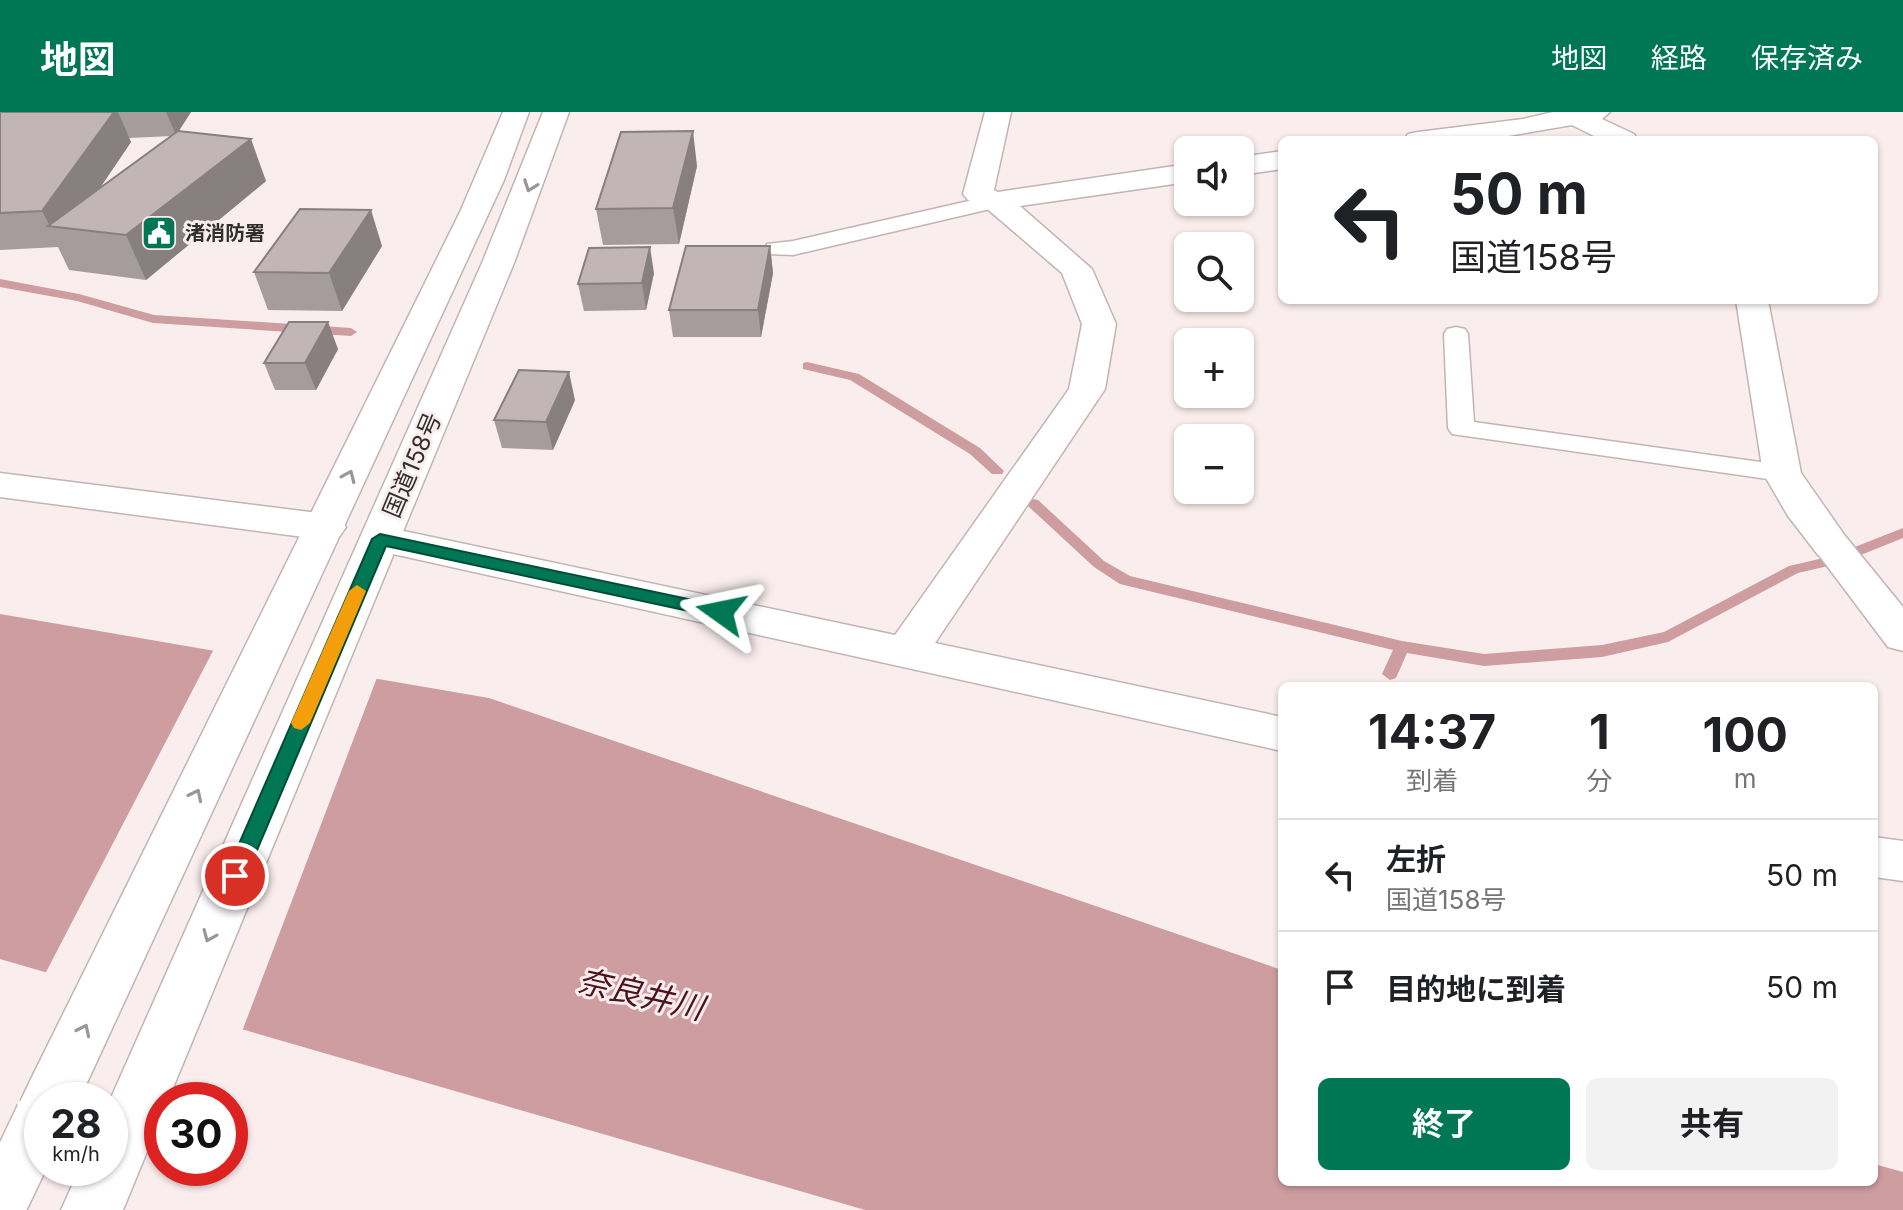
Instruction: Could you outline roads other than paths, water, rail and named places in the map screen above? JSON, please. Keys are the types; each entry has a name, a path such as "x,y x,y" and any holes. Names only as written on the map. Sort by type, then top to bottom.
{"main road":[{"path":"59,1082 321,537 419,322 479,206 516,112"},
{"name":"国道158号","path":"128,1126 521,209 556,112"},
{"path":"906,652 1087,389 1099,324 1076,269 995,201 978,194 998,112"},
{"path":"1443,136 1580,114 1617,136"},
{"path":"1254,164 1278,161"},
{"path":"995,201 1174,175"},
{"path":"1753,304 1782,473 1802,507 1903,636"},
{"path":"0,485 321,537"},
{"path":"376,547 906,652 1278,733"},
{"path":"1878,858 1903,861"},
{"path":"24,1153 0,1203 30,1210"},
{"name":"国道158号","path":"92,1210 102,1186"}],"lane":[{"path":"775,249 793,248 995,201"},
{"path":"1456,334 1461,428 1782,473"}],"water":[{"name":"奈良井川","path":"0,614 489,698 1278,969 1278,1186 1878,1186 1878,1165 1903,1172 1903,1210 865,1210 0,959"}],"waterway":[{"path":"0,283 79,298 153,319 351,332"},
{"path":"807,366 854,377 975,451 997,471"},
{"path":"1033,503 1099,564 1125,580 1402,647"},
{"path":"1402,647 1484,660 1602,651 1668,637 1794,569 1836,560 1903,533"},
{"path":"1390,674 1402,647"}],"place":[{"name":"渚消防署","path":"159,233"}]}
